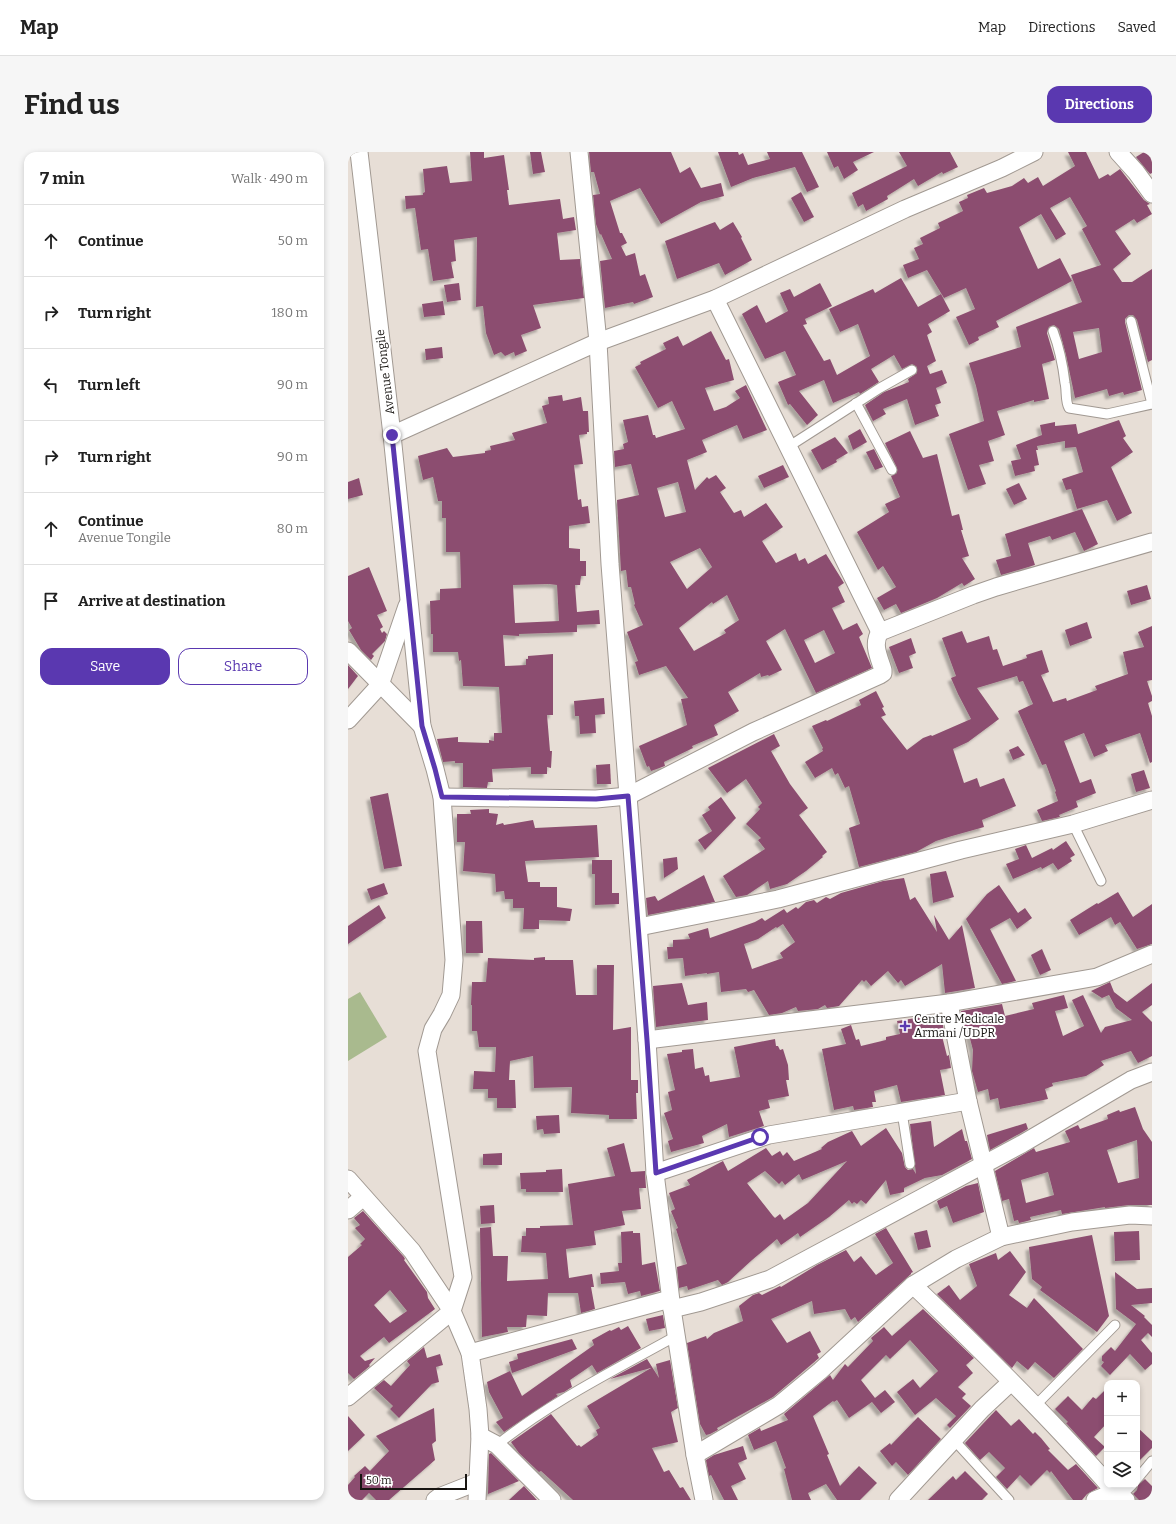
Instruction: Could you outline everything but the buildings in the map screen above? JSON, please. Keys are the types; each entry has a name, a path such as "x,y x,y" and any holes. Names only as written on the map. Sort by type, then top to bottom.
{"street":[{"name":"Avenue Tongile","path":"348,720 380,684 409,602 392,435 359,152"},
{"path":"579,152 598,342 610,564 639,927 656,1173 671,1304 694,1455 704,1500"},
{"path":"392,435 598,342 715,299 905,209 1002,168 1034,152"},
{"path":"1118,152 1136,172 1152,194"},
{"path":"715,299 880,632"},
{"path":"442,797 596,799 628,796 753,732 880,675 883,673 883,670 875,645 876,638 880,632 996,587 1152,542"},
{"path":"348,1397 452,1311 463,1277 427,1051 433,1029 442,1014 450,995 454,960 442,797 422,726 409,602"},
{"path":"348,651 422,726"},
{"path":"639,927 778,900 960,850 1073,824 1152,800"},
{"path":"647,1040 948,1003 1097,977 1152,954"},
{"path":"948,1003 968,1101 1001,1237"},
{"path":"470,1353 671,1304 701,1302 770,1279 983,1166 1131,1080 1152,1072"},
{"path":"656,1173 769,1134 968,1101"},
{"path":"348,1179 412,1251 452,1311 470,1353 478,1409 480,1436 477,1500"},
{"path":"348,1210 364,1197"},
{"path":"694,1455 779,1405 820,1371 913,1285 956,1259 1001,1237 1080,1221 1130,1215 1152,1216"},
{"path":"913,1285 1035,1406 1114,1490 1095,1500"},
{"path":"898,1500 982,1409 1011,1382"},
{"path":"480,1436 497,1445 552,1500"},
{"path":"435,1500 477,1482"}],"lane":[{"path":"1053,331 1066,384 1067,405 1069,408 1107,414 1152,404 1131,321"},
{"path":"788,447 856,403 912,370"},
{"path":"856,403 892,470"},
{"path":"1073,824 1101,880"},
{"path":"902,1112 910,1164"},
{"path":"1035,1406 1116,1325"},
{"path":"497,1445 521,1426 550,1407 676,1336"},
{"path":"954,1440 1009,1500"},
{"path":"1140,1475 1152,1461"},
{"path":"1114,1490 1129,1488"}],"green space":[{"path":"360,992 387,1037 348,1061 348,999"}],"place":[{"name":"Centre Medicale Armani /UDPR","path":"905,1026"}],"route":[{"path":"392,435 422,726 442,797 596,799 628,796 639,927 656,1173 760,1137"}]}
